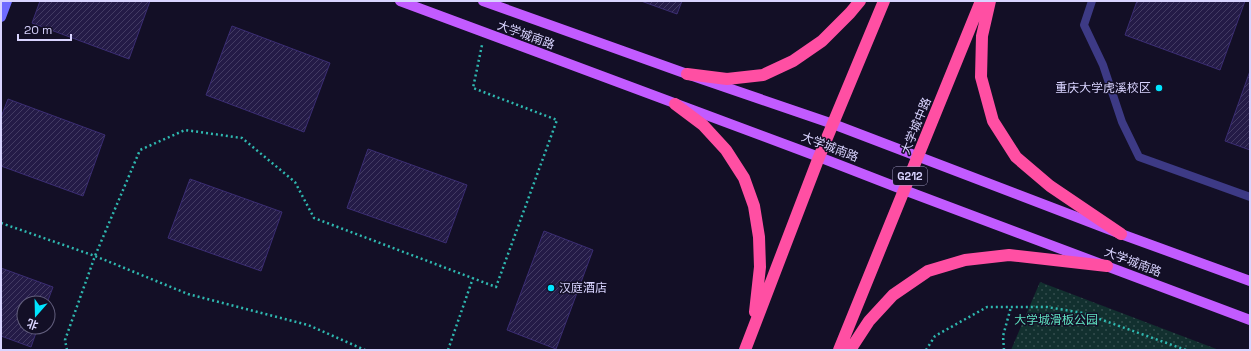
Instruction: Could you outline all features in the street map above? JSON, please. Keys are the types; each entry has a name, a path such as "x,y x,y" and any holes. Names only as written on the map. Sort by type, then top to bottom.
{"highway":[{"path":"687,74 727,79 763,75 793,61 822,41 860,1"},
{"path":"745,350 819,157 884,1"},
{"name":"大学城中路","path":"839,350 981,1"},
{"path":"990,1 982,36 981,77 993,121 1016,157 1050,186 1121,234"},
{"path":"675,104 703,125 726,150 744,178 754,206 759,237 760,267 753,328"},
{"path":"850,350 869,321 893,295 928,271 965,260 1008,255 1106,266"}],"main road":[{"name":"大学城南路","path":"400,1 1250,320"},
{"name":"大学城南路","path":"483,1 687,74 833,124 1121,234 1250,281"}],"street":[{"path":"1,17 7,1"}],"lane":[{"path":"1092,1 1084,25 1103,66 1122,122 1139,157 1250,197"}],"path":[{"path":"67,350 64,340 95,256 140,150 185,130 242,138 295,182 314,218 496,287 557,120 473,88 484,33"},
{"path":"1,223 95,256 188,294 308,325 365,350"},
{"path":"448,350 473,278"},
{"path":"926,350 935,336 987,307 1047,307 1083,313 1186,350"},
{"path":"1004,350 1003,336 1011,307"}],"green space":[{"name":"大学城滑板公园","path":"1040,282 1219,350 1011,350"}],"building":[{"path":"40,1 150,1 129,59 32,23"},
{"path":"641,1 682,1 677,14"},
{"path":"1137,1 1245,1 1220,70 1125,35"},
{"path":"232,26 330,63 304,132 206,95"},
{"path":"1250,71 1250,150 1225,141"},
{"path":"8,99 105,135 83,196 1,166 1,117"},
{"path":"368,149 467,185 446,243 347,208"},
{"path":"190,179 282,212 261,271 168,238"},
{"path":"544,231 593,250 556,349 507,330"},
{"path":"1,268 53,287 50,295 16,295 16,335 35,335 31,347 1,336"}],"place":[{"name":"重庆大学虎溪校区","path":"1159,88"},
{"name":"汉庭酒店","path":"551,288"}]}
